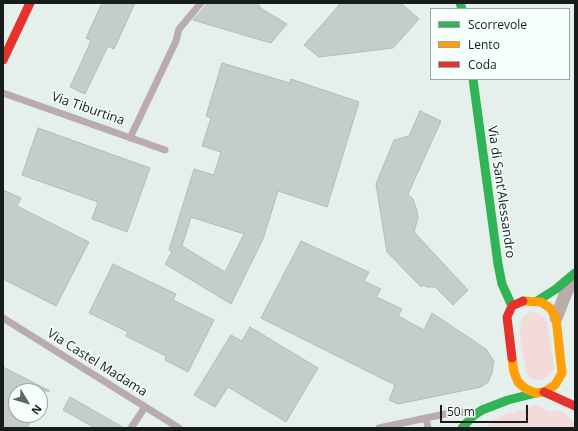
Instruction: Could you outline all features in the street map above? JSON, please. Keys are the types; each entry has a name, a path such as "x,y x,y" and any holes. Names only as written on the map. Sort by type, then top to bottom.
{"street":[{"path":"3,60 30,3"},
{"name":"Via di Sant'Alessandro","path":"472,80 498,264 502,284 512,306"},
{"path":"537,301 575,275"},
{"path":"556,318 567,290 575,275"},
{"path":"567,385 562,372 556,318 550,308 537,301 523,301 512,306 506,317 514,372 522,386 575,406"},
{"path":"508,381 514,372"},
{"path":"462,428 473,416 482,410 508,400 540,393 555,385 562,372"},
{"path":"482,410 497,394"}],"lane":[{"path":"130,138 176,41 177,35 183,24 201,3"},
{"name":"Via Tiburtina","path":"3,93 165,150"},
{"name":"Via Castel Madama","path":"3,318 179,428"},
{"path":"131,428 145,407"},
{"path":"379,428 455,412 473,416"},
{"path":"426,418 428,428"}],"shaded area":[{"path":"532,311 540,314 547,322 554,366 552,373 542,380 532,379 526,372 519,331 522,318"},
{"path":"536,405 549,411 562,411 575,423 575,428 485,428 498,417"}],"building":[{"path":"102,3 135,3 114,49 108,46 85,94 70,87 91,41 86,38"},
{"path":"208,3 257,3 262,9 287,24 271,43 193,20"},
{"path":"341,3 401,3 419,19 393,48 319,57 304,45"},
{"path":"222,63 290,83 291,79 359,102 327,207 278,191 263,239 231,304 165,264 172,252 169,250 194,169 214,175 221,152 202,146 211,118 206,116","holes":["191,217 244,234 225,272 182,246"]},
{"path":"420,111 441,121 408,194 413,199 417,211 418,218 414,232 468,290 453,305 435,287 427,287 423,285 421,287 387,252 376,184 394,140 409,136"},
{"path":"38,128 150,168 127,232 92,219 98,202 22,175"},
{"path":"3,190 21,198 17,206 89,242 56,306 3,279"},
{"path":"301,241 369,272 364,281 381,289 376,297 402,309 398,316 424,330 432,313 486,349 494,361 492,373 488,382 481,387 398,404 389,400 395,385 261,318"},
{"path":"113,264 176,294 173,300 214,320 188,372 165,360 166,356 126,336 128,332 89,313"},
{"path":"250,327 318,368 286,422 228,387 215,407 194,395 231,335 242,341"},
{"path":"3,367 34,383 8,383 8,423 29,423 27,428 3,428"},
{"path":"70,397 124,428 95,428 63,410"}],"traffic: fast":[{"path":"460,3 462,8"},
{"path":"473,80 498,264 502,284 512,306"},
{"path":"537,301 556,289 575,273"},
{"path":"462,428 473,416 482,410 508,400 536,393"}],"traffic: slow":[{"path":"512,358 514,372 518,382 526,389 536,393 544,392 555,385 562,373 556,318 550,308 541,302 523,301"}],"traffic: jam":[{"path":"3,60 30,3"},
{"path":"512,358 507,317 512,306 523,301"},
{"path":"544,392 575,406"}]}
